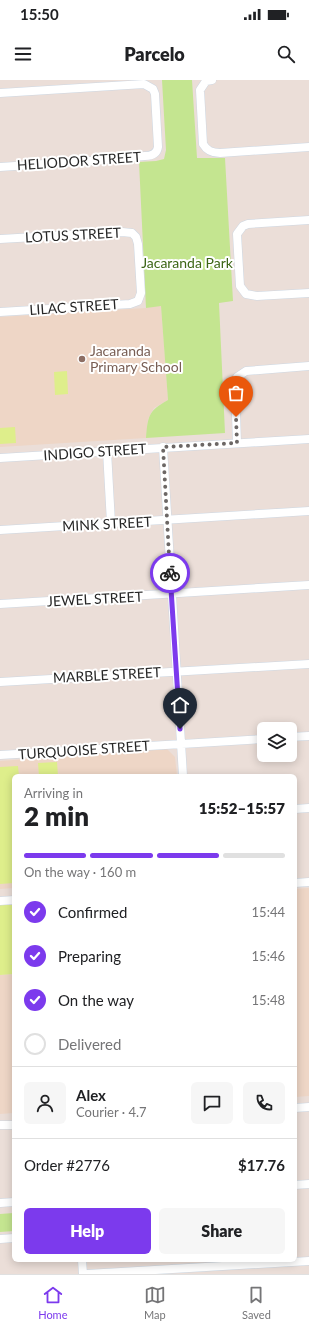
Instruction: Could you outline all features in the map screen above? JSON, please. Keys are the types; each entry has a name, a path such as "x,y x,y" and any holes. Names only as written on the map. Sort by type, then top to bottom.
{"street":[{"path":"212,80 206,81 200,90 203,144 206,149 214,153 309,147"},
{"name":"HELIODOR STREET","path":"0,93 144,84 153,89 155,94 158,147 154,154 145,156 0,167"},
{"path":"309,220 252,224 243,226 237,234 240,286 246,294 257,296 309,293"},
{"name":"LOTUS STREET","path":"0,239 122,232 132,233 136,237 138,244 141,293"},
{"name":"LILAC STREET","path":"0,312 130,304 138,300 141,293"},
{"path":"237,443 235,385 238,377 246,371 309,366"},
{"name":"INDIGO STREET","path":"0,458 309,439"},
{"path":"163,447 183,774"},
{"path":"107,451 111,523"},
{"name":"MINK STREET","path":"0,530 309,512"},
{"name":"JEWEL STREET","path":"0,604 309,585"},
{"name":"MARBLE STREET","path":"0,682 309,664"},
{"path":"297,737 309,736"},
{"name":"TURQUOISE STREET","path":"0,755 257,739"},
{"path":"297,809 309,808"},
{"path":"297,883 309,882"},
{"path":"0,901 12,900"},
{"path":"297,1108 309,1107"},
{"path":"0,1126 12,1125"},
{"path":"297,1185 309,1184"},
{"path":"0,1203 12,1202"},
{"path":"0,1239 12,1238"},
{"path":"297,1262 309,1261"},
{"path":"82,1262 83,1274"},
{"path":"86,1274 292,1262"}],"shaded area":[{"name":"Jacaranda Primary School","path":"161,305 168,400 154,408 148,419 146,438 0,447 0,317 146,308"},
{"path":"167,749 175,757 177,774 12,774 12,888 0,889 0,761"},
{"path":"309,888 309,1096 297,1097 297,889"},
{"path":"12,974 12,1113 0,1114 0,975"}],"green space":[{"name":"Jacaranda Park","path":"162,80 192,80 197,158 225,158 233,301 219,303 225,433 146,438 147,424 150,415 156,407 168,400 161,306 146,308 139,162 164,159 166,150"},
{"path":"67,371 68,394 55,395 54,372"},
{"path":"15,427 16,443 0,444 0,428"},
{"path":"57,762 58,774 39,774 38,763"},
{"path":"18,766 19,774 12,774 12,883 0,884 0,767"},
{"path":"0,905 12,905 12,974 0,975"},
{"path":"12,1213 12,1231 0,1232 0,1214"}],"way so far":[{"path":"170,573 163,447 237,443 236,417"}],"place":[{"name":"Jacaranda Primary School","path":"82,359"}],"route":[{"path":"170,573 180,729"}]}
